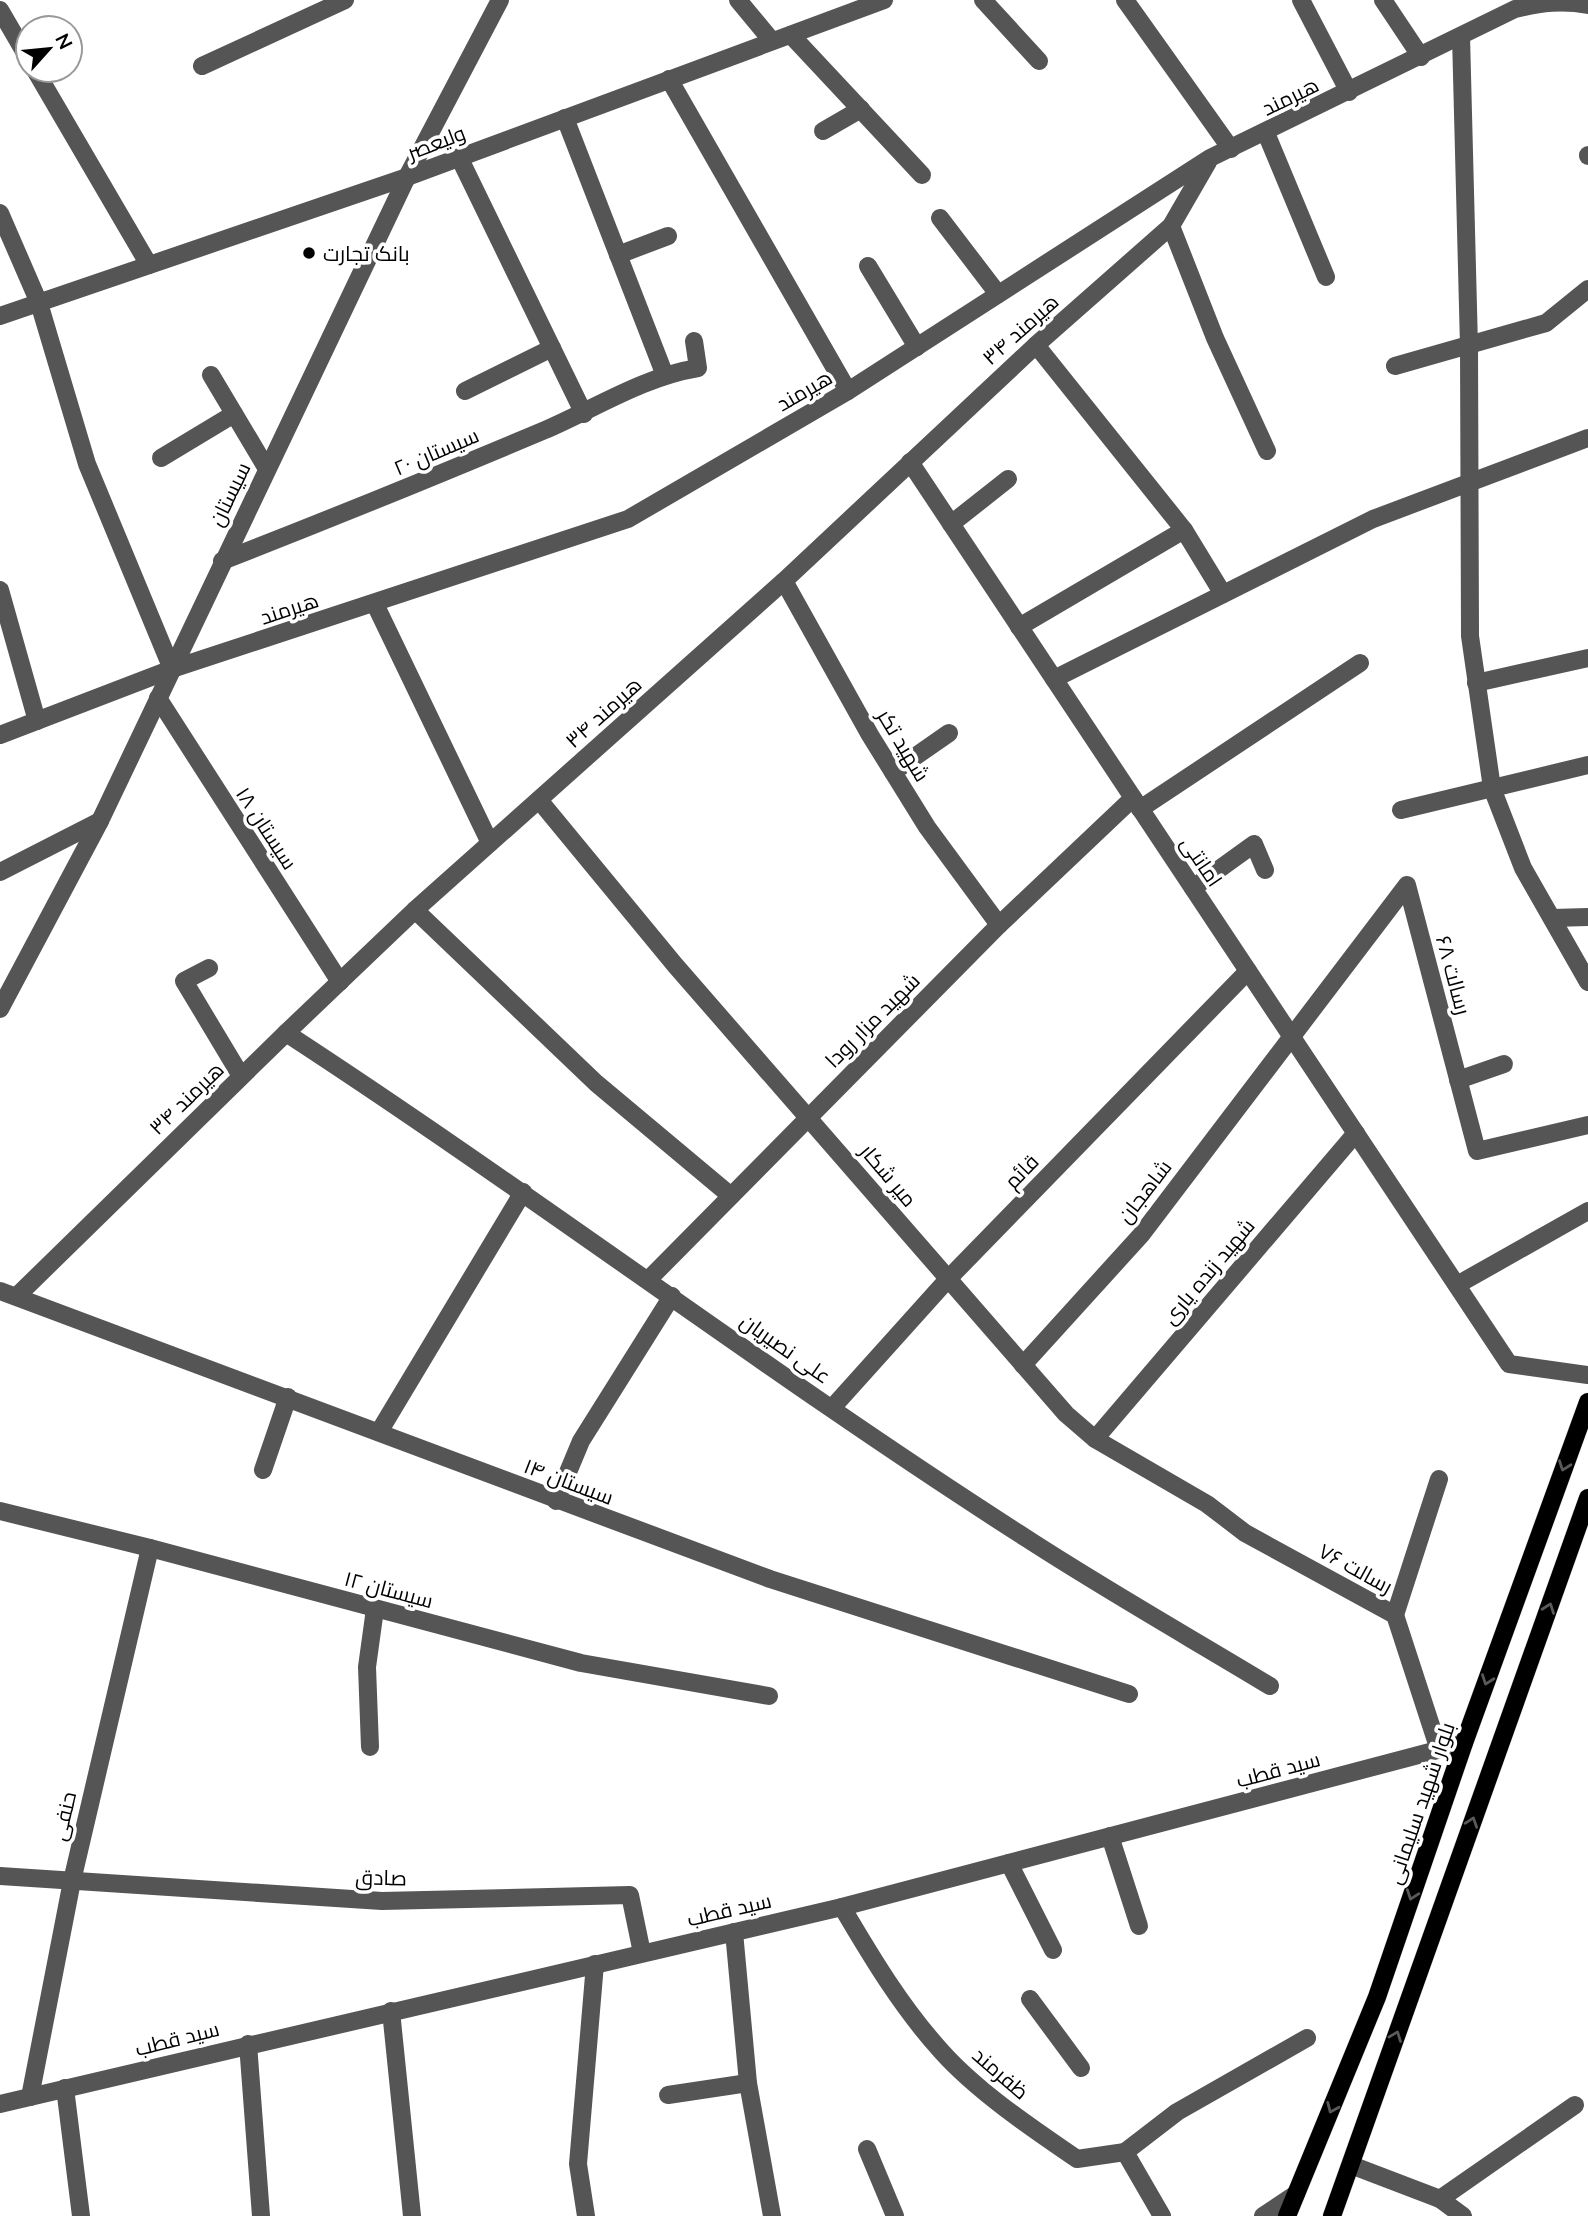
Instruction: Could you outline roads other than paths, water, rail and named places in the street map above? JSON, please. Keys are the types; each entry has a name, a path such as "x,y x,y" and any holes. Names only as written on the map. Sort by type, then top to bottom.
{"main road":[{"name":"بلوار شهید سلیمانی","path":"1287,2216 1377,1997 1464,1743 1588,1402"},
{"path":"1332,2216 1588,1498"}],"street":[{"path":"202,66 345,0"},
{"name":"سیستان","path":"0,1009 100,821 407,177 500,0"},
{"name":"ولیعصر","path":"0,316 407,177 884,0"},
{"path":"984,0 1039,61"},
{"path":"1125,0 1231,149"},
{"path":"1301,0 1349,92"},
{"path":"1383,0 1421,57"},
{"name":"هیرمند","path":"0,735 172,669 628,520 848,391 1210,158 1421,57 1520,5 1573,1 1588,5"},
{"path":"744,2 772,41"},
{"path":"0,10 14,34"},
{"path":"791,35 922,175"},
{"path":"1461,36 1469,346 1470,636 1476,683 1492,788 1523,868 1588,982"},
{"path":"669,79 848,391"},
{"path":"43,84 149,265"},
{"path":"823,131 861,109"},
{"path":"565,118 664,373"},
{"path":"1266,133 1326,277"},
{"path":"458,157 584,414"},
{"name":"هیرمند ۳۴","path":"8,1293 242,1076 415,910 784,581 1035,345 1171,226 1210,158"},
{"path":"0,213 39,303 87,464 172,669"},
{"path":"940,218 998,294"},
{"path":"1171,226 1215,338 1267,451"},
{"path":"618,255 668,236"},
{"path":"868,266 917,347"},
{"path":"1395,366 1546,323 1588,289"},
{"name":"سیستان ۲۰","path":"222,561 396,494 584,414 664,373 698,368 694,341"},
{"path":"1035,345 1184,530 1223,594"},
{"path":"465,391 551,348"},
{"path":"211,375 267,469"},
{"path":"160,458 234,414"},
{"path":"1054,679 1373,519 1588,438"},
{"name":"امانتی","path":"911,462 1508,1364 1588,1375"},
{"path":"951,523 1008,479"},
{"path":"1019,627 1184,530"},
{"name":"شهید تکر","path":"784,581 893,772 928,827 999,925"},
{"path":"0,590 37,721"},
{"path":"375,604 490,843"},
{"path":"1476,683 1588,658"},
{"name":"شهید مزار رودا","path":"648,1280 999,925 1137,804 1360,663"},
{"name":"سیستان ۱۸","path":"158,698 340,982"},
{"path":"893,772 949,733"},
{"path":"1401,810 1588,765"},
{"name":"میر شکار","path":"539,800 675,965 1066,1413 1095,1439 1208,1504 1245,1533"},
{"path":"0,872 100,821"},
{"path":"1193,888 1254,844 1265,870"},
{"name":"رسالت ۶۸","path":"1291,1036 1407,885 1477,1151 1588,1125"},
{"path":"415,910 596,1083 731,1196"},
{"path":"1552,918 1588,917"},
{"path":"209,968 184,981 242,1076"},
{"name":"قائم","path":"832,1408 948,1279 1248,971"},
{"name":"علی نصیریان","path":"286,1033 523,1192 832,1408 1027,1539 1270,1686"},
{"name":"شاهجان","path":"1023,1365 1141,1235 1291,1036"},
{"path":"1458,1080 1504,1064"},
{"name":"شهید زنده یاری","path":"1095,1439 1356,1133"},
{"path":"379,1432 523,1192"},
{"path":"1457,1285 1588,1211"},
{"name":"سیستان ۱۴","path":"8,1293 288,1397 556,1501 770,1579 1129,1694"},
{"path":"556,1501 581,1441 672,1296"},
{"path":"263,1470 288,1397"},
{"path":"1395,1615 1439,1479"},
{"name":"سیستان ۱۲","path":"0,1511 150,1548 581,1663 769,1696"},
{"name":"رسالت ۷۶","path":"1245,1533 1395,1615 1439,1750"},
{"name":"حنفی","path":"30,2096 72,1881 150,1548"},
{"path":"370,1747 367,1667 375,1609"},
{"name":"سید قطب","path":"0,2104 247,2044 842,1907 1464,1743"},
{"path":"1110,1836 1139,1926"},
{"path":"1009,1863 1053,1950"},
{"path":"0,1876 72,1881"},
{"name":"صادق","path":"72,1881 382,1901 630,1895 642,1953"},
{"name":"ظفرمند","path":"842,1907 888,1984 943,2054 1026,2124 1077,2159 1125,2152"},
{"path":"734,1932 748,2083 772,2216"},
{"path":"586,2216 578,2164 595,1964"},
{"path":"1030,1999 1081,2068"},
{"path":"391,2011 412,2216"},
{"path":"1162,2216 1125,2152 1177,2112 1307,2038"},
{"path":"247,2044 261,2216"},
{"path":"668,2095 748,2083"},
{"path":"65,2088 81,2216"},
{"path":"1440,2199 1575,2105"},
{"path":"867,2149 895,2216"},
{"path":"1351,2165 1440,2199 1464,2216"},
{"path":"1263,2216 1296,2194"}],"place":[{"name":"بانک تجارت","path":"309,253"}]}
